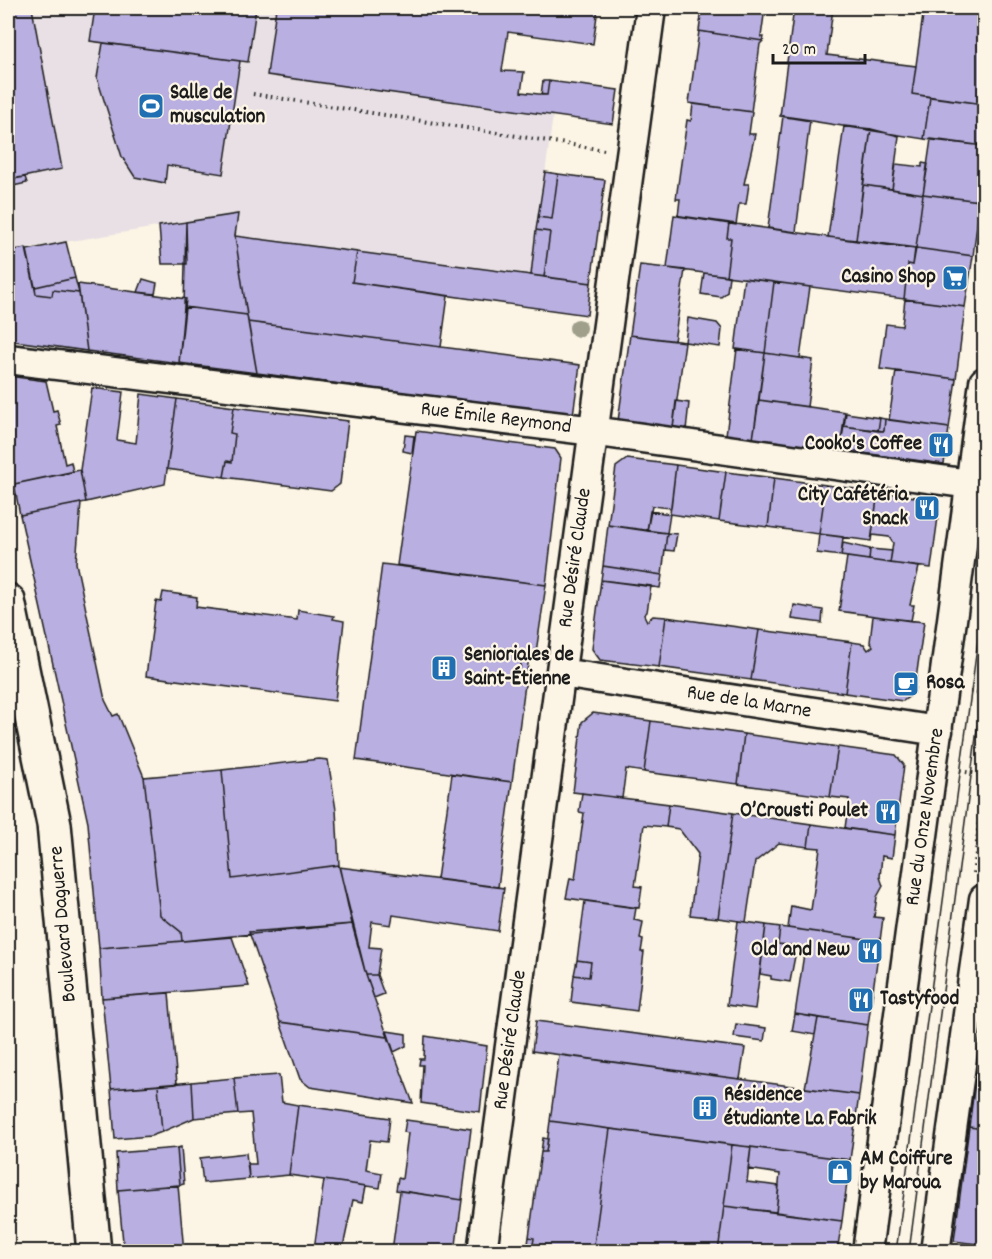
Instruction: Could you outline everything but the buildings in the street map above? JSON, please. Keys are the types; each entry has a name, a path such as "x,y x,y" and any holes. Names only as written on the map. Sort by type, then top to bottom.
{"main road":[{"name":"Boulevard Daguerre","path":"8,601 54,824 94,1251"}],"street":[{"name":"Rue Désiré Claude","path":"482,1251 651,8"},
{"name":"Rue Émile Reymond","path":"8,359 593,431 978,485"},
{"name":"Rue du Onze Novembre","path":"867,1251 938,731 978,485 984,382"},
{"name":"Rue de la Marne","path":"561,673 938,731"},
{"path":"935,1251 980,965 984,899"}],"path":[{"path":"253,94 631,154"}],"shaded area":[{"path":"8,8 276,8 267,75 553,116 531,275 235,236 237,214 10,251"}],"tram line":[{"path":"896,1252 984,595"},
{"path":"909,1252 984,676"}],"place":[{"name":"Salle de musculation","path":"151,106"},
{"name":"Casino Shop","path":"955,278"},
{"name":"Cooko's Coffee","path":"941,445"},
{"name":"City Cafétéria Snack","path":"927,508"},
{"name":"Senioriales de Saint-Étienne","path":"444,668"},
{"name":"Rosa","path":"906,684"},
{"name":"O’Crousti Poulet","path":"888,812"},
{"name":"Old and New","path":"870,951"},
{"name":"Tastyfood","path":"861,1000"},
{"name":"Résidence étudiante La Fabrik","path":"705,1108"},
{"name":"AM Coiffure by Maroua","path":"840,1172"}]}
